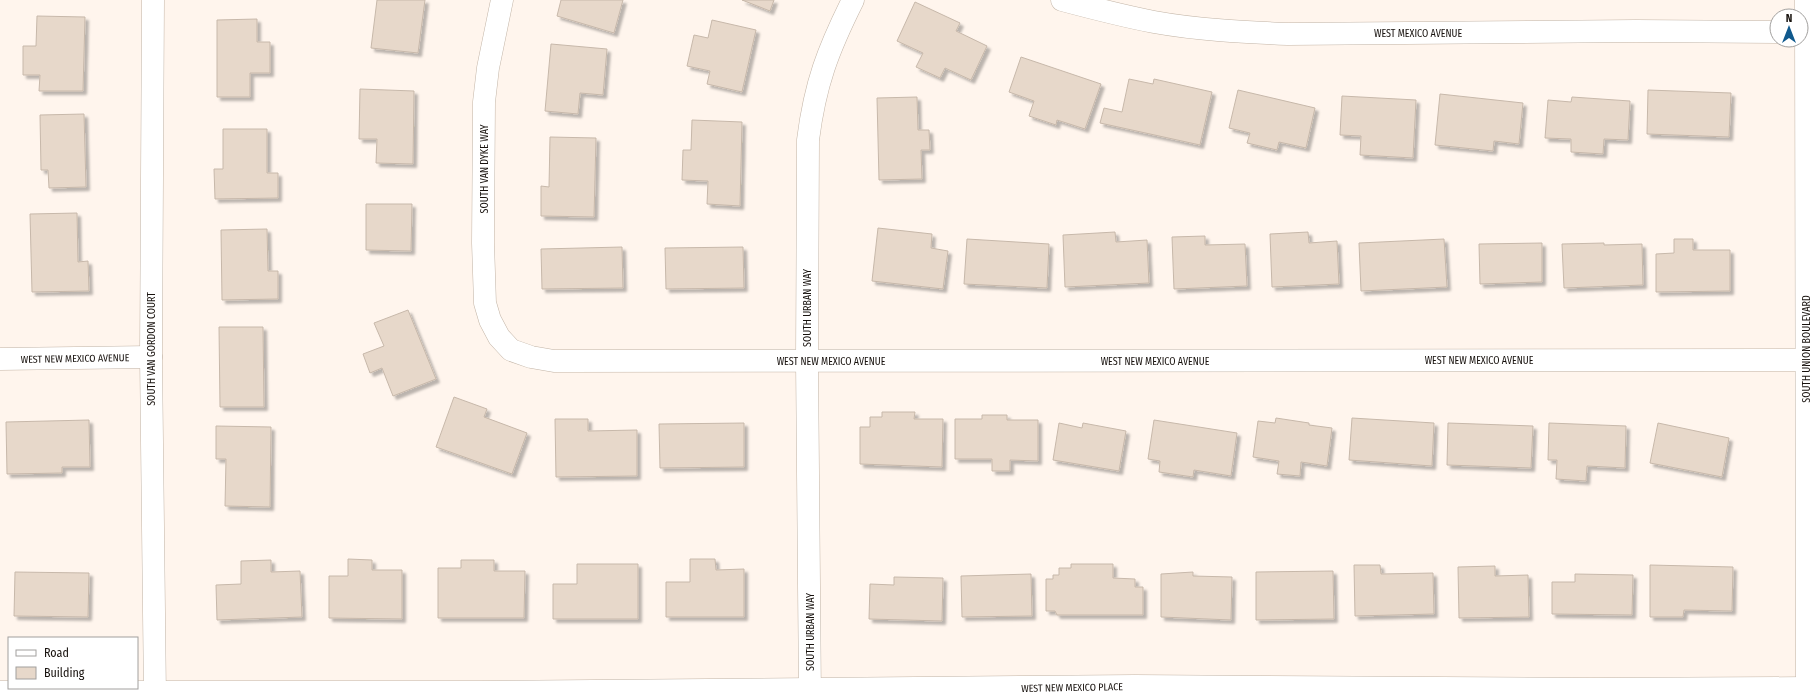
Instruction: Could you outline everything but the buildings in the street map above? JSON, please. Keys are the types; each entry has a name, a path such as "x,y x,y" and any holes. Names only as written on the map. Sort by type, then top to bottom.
{"street":[{"name":"SOUTH VAN GORDON COURT","path":"153,0 150,357 155,694"},
{"name":"SOUTH VAN DYKE WAY","path":"499,337 490,320 485,303 483,243 484,102 488,68 502,0"},
{"name":"SOUTH URBAN WAY","path":"810,694 807,361 808,140 812,110 818,84 828,54 853,0"},
{"name":"WEST MEXICO AVENUE","path":"1062,0 1155,22 1201,28 1288,34 1628,31 1769,32"},
{"name":"SOUTH UNION BOULEVARD","path":"1803,48 1812,360 1807,693"},
{"name":"WEST NEW MEXICO AVENUE","path":"499,337 511,350 531,357 554,361 1812,360"},
{"name":"WEST NEW MEXICO AVENUE","path":"0,359 150,357"},
{"name":"WEST NEW MEXICO PLACE","path":"0,692 155,694 810,694 1135,692 1807,693"}]}
